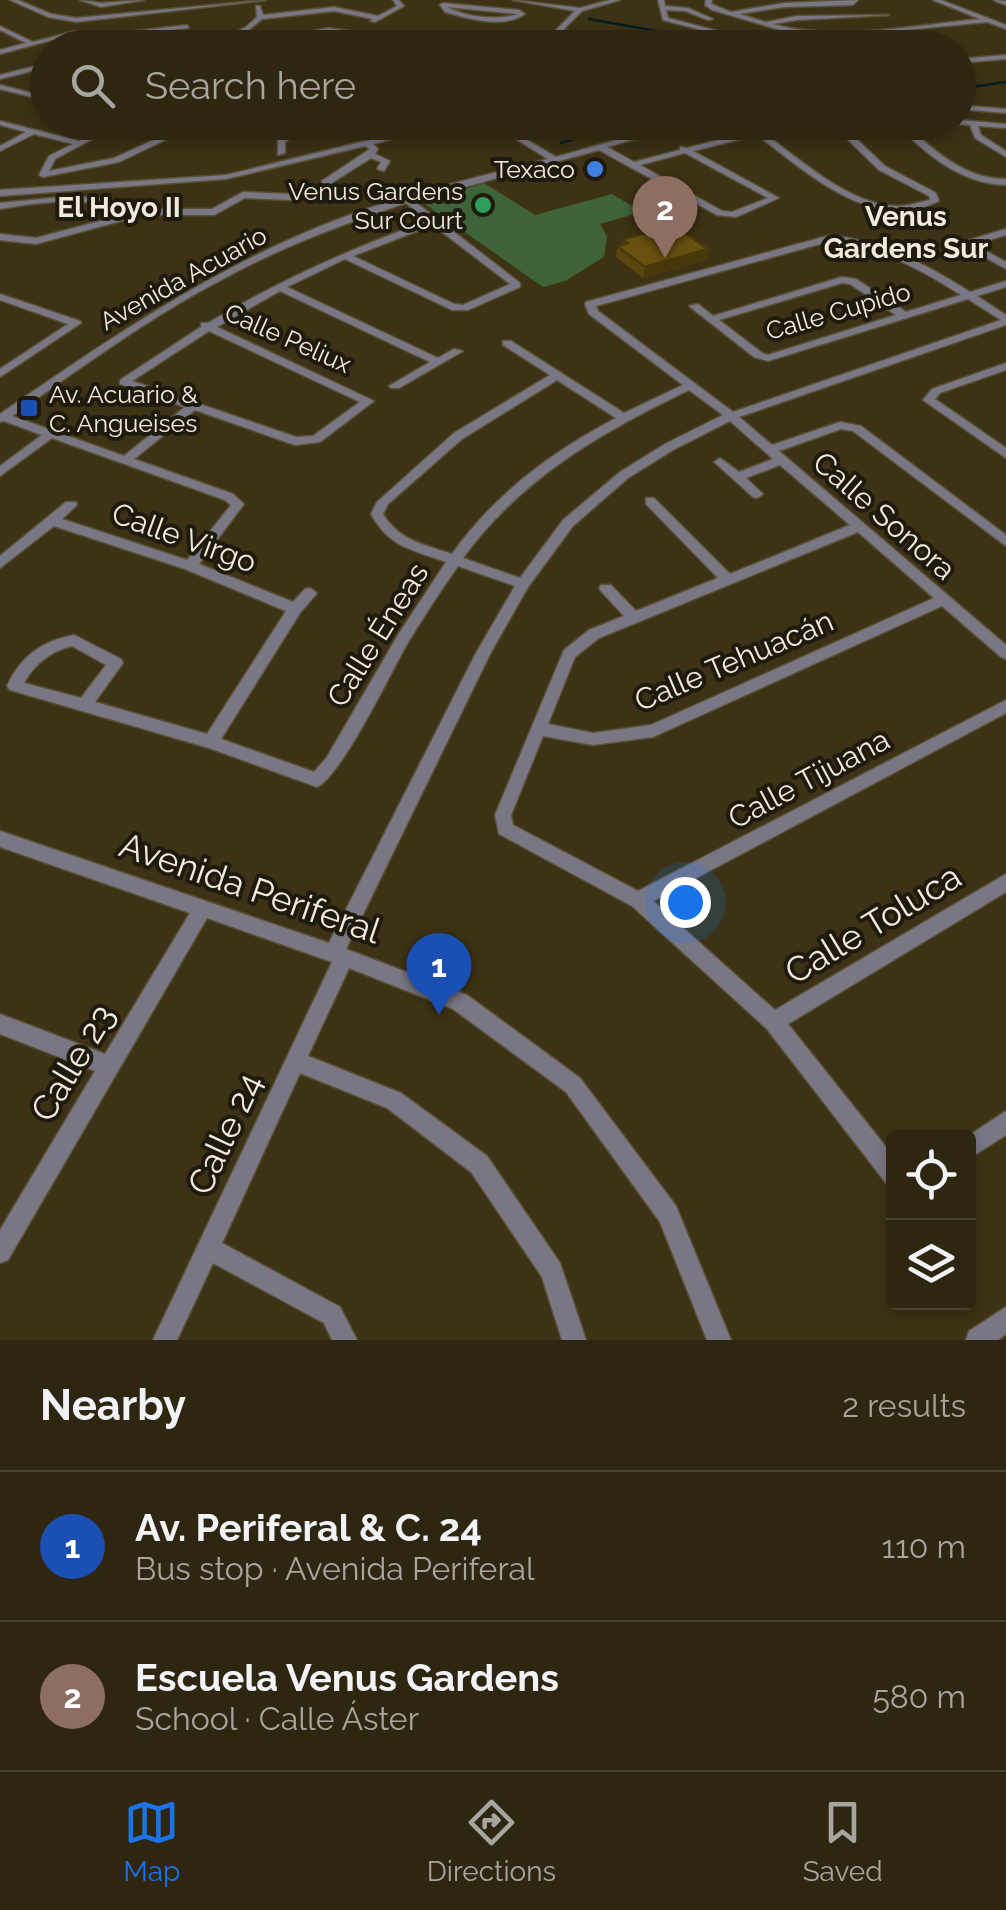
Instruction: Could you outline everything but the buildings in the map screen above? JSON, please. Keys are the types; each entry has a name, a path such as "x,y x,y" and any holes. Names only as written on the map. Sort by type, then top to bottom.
{"street":[{"path":"83,0 101,5 140,0"},
{"path":"252,0 260,17"},
{"path":"0,7 17,2 50,16 76,20 262,0"},
{"path":"357,30 400,6 402,2 396,0"},
{"path":"516,0 580,10 617,0"},
{"path":"710,0 708,5 727,14 786,30"},
{"path":"727,14 855,0"},
{"path":"936,0 1006,27"},
{"path":"997,0 1006,3"},
{"path":"444,2 518,12 522,14 511,20 446,12 444,2"},
{"path":"710,19 686,8 662,4 666,19 711,30"},
{"path":"179,30 201,19 198,8"},
{"path":"244,30 260,17 334,10 379,18"},
{"path":"559,30 580,10"},
{"path":"680,22 696,15"},
{"path":"764,24 797,18 886,16"},
{"path":"877,30 988,20"},
{"path":"161,30 187,27"},
{"path":"0,28 30,43"},
{"path":"0,52 30,44"},
{"path":"976,60 1006,57"},
{"path":"0,78 30,70"},
{"path":"0,87 30,94"},
{"path":"976,108 1006,111"},
{"path":"0,123 30,130"},
{"path":"976,123 1006,126"},
{"path":"976,131 1006,155"},
{"path":"0,149 30,132"},
{"path":"67,140 79,143"},
{"path":"85,140 52,158 43,175 116,160 160,140"},
{"path":"281,152 284,140"},
{"path":"4,232 36,241 143,212 214,212 244,195 291,197 326,189 371,150 401,140"},
{"path":"521,140 554,160"},
{"name":"Avenida Acuario","path":"2,418 138,324 220,276 326,226 625,140"},
{"path":"632,164 725,140"},
{"path":"769,140 822,178 868,204 901,210 935,201 924,190 882,168 853,140"},
{"path":"918,140 940,159 990,183 1006,182"},
{"path":"600,147 720,213 733,215 775,198 683,150"},
{"path":"0,193 226,177 390,148"},
{"path":"371,150 386,161 382,169"},
{"path":"306,185 330,183"},
{"path":"68,206 88,198"},
{"path":"0,206 114,199 143,212"},
{"path":"344,255 452,307 464,308 516,285 407,200"},
{"path":"191,408 124,382 205,325 344,255 435,221"},
{"path":"1006,232 972,242 972,247 1006,266"},
{"name":"Calle Sonora","path":"967,296 892,251 855,240 831,238 590,304 599,316 731,416 1006,654"},
{"path":"712,319 842,280 853,281 905,316"},
{"name":"Calle Cupido","path":"694,306 758,355 768,358 1006,284"},
{"path":"279,287 438,362"},
{"path":"967,296 1006,321"},
{"path":"0,298 72,318 76,323 0,374"},
{"name":"Calle 24","path":"165,1340 295,1060 339,955 484,653 523,584 568,524 624,476 669,447 731,416 1006,321"},
{"name":"Calle Peliux","path":"191,408 295,442 316,440 368,401 205,325"},
{"path":"506,343 622,417"},
{"path":"395,386 458,352"},
{"path":"0,356 18,362"},
{"path":"1006,366 936,391 930,400 1006,454"},
{"path":"523,584 401,541 386,530 378,514 384,502 458,436 556,376"},
{"name":"Calle Éneas","path":"84,705 116,663 74,640 54,643 21,670 15,686 210,742 317,780 333,762 416,620 485,522 537,474 622,417 691,385"},
{"path":"126,460 191,408"},
{"path":"2,418 229,496 238,504 190,566"},
{"path":"738,477 840,425 857,428 1006,542"},
{"path":"0,472 52,434"},
{"path":"720,462 756,494"},
{"path":"650,501 727,578"},
{"path":"0,563 71,505"},
{"name":"Calle Virgo","path":"53,521 190,566 295,609"},
{"path":"858,527 632,617 594,634 569,654 503,815 505,829 638,900 774,1022 886,1168"},
{"path":"606,588 632,617"},
{"path":"210,742 295,609 310,593"},
{"name":"Calle Tehuacán","path":"539,729 593,739 654,731 943,600"},
{"name":"Calle Tijuana","path":"638,900 1006,706"},
{"name":"Avenida Periferal","path":"0,839 339,955 460,1002 573,1085 668,1214 719,1340"},
{"name":"Calle Toluca","path":"774,1022 1006,882"},
{"name":"Calle 23","path":"0,1252 203,908"},
{"path":"0,1024 110,1066"},
{"path":"295,1060 394,1100 479,1164 552,1271 574,1340"},
{"path":"976,1143 1006,1122"},
{"path":"208,1248 332,1315 345,1340"},
{"path":"978,1340 1006,1320"}],"green space":[{"path":"484,183 535,215 612,194 642,212 600,224 607,236 604,257 565,281 543,287 426,205 429,200"}],"waterway":[{"path":"589,19 651,30"},
{"path":"976,86 1006,82"},
{"path":"561,143 571,140"}],"place":[{"name":"Texaco","path":"595,169"},
{"name":"Venus Gardens Sur Court","path":"483,205"},
{"name":"Escuela Venus Gardens","path":"665,258"},
{"name":"Av. Acuario & C. Angueises","path":"29,408"},
{"name":"Av. Periferal & C. 24","path":"439,1015"}],"district":[{"name":"El Hoyo II","path":"119,207"},
{"name":"Venus Gardens Sur","path":"906,232"}]}
